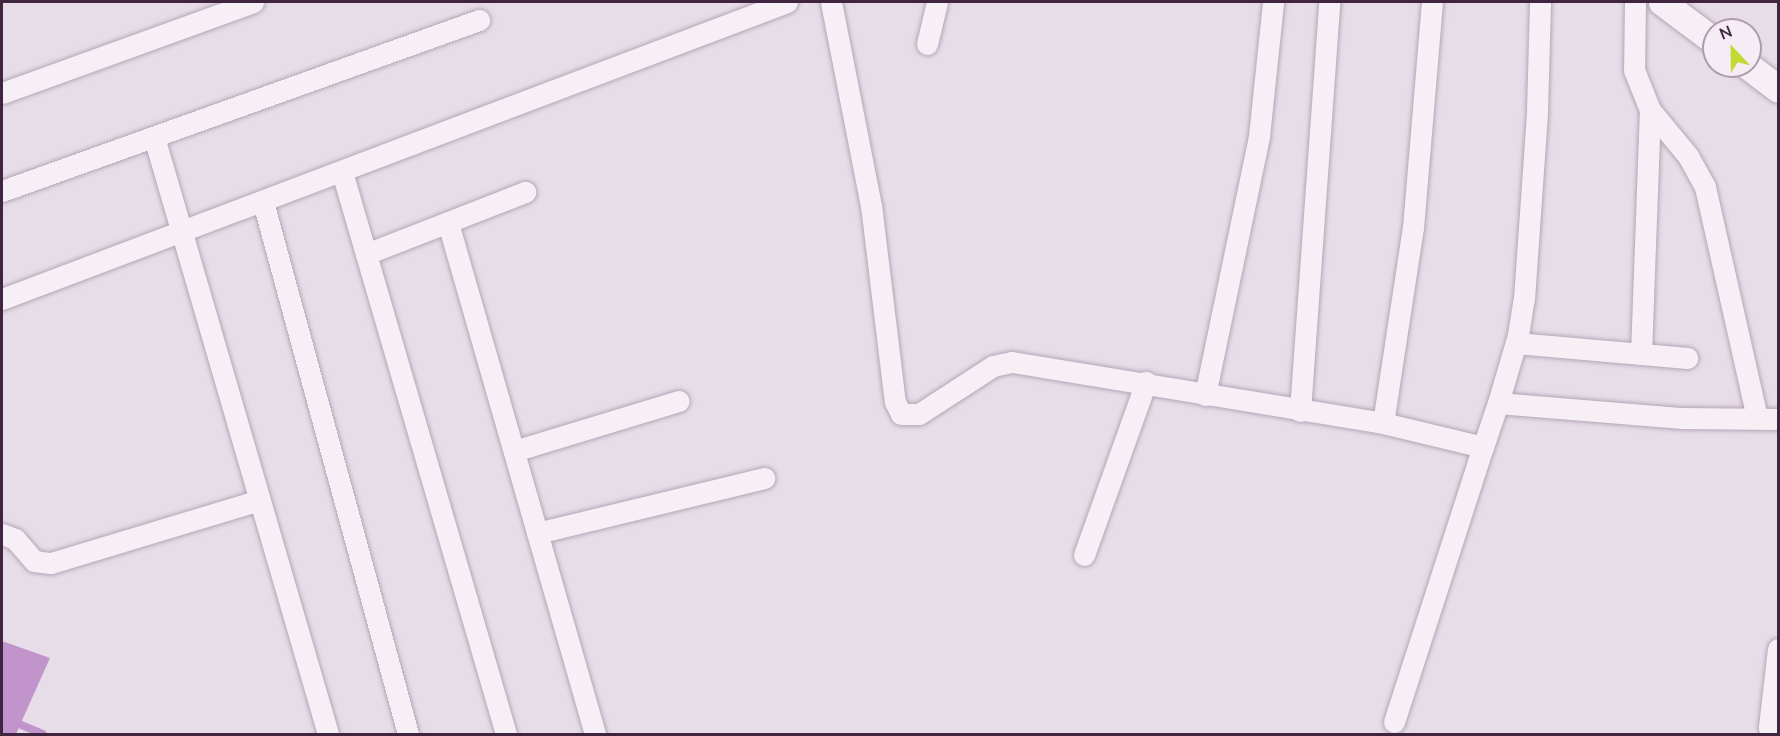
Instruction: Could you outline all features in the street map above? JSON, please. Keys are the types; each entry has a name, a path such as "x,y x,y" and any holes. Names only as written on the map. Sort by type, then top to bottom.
{"street":[{"path":"2,93 253,2"},
{"path":"2,299 788,2"},
{"path":"831,2 871,205 897,410 905,416 919,414 993,366 1002,363 1024,363 1146,382 1205,395 1300,411 1383,423 1483,447"},
{"path":"927,44 937,2"},
{"path":"1205,395 1259,136 1273,2"},
{"path":"1300,411 1329,2"},
{"path":"1383,423 1413,228 1432,2"},
{"path":"1394,722 1516,343 1524,299 1538,111 1540,2"},
{"path":"1635,2 1634,70 1650,110 1689,156 1705,187 1756,417"},
{"path":"1662,2 1702,31"},
{"path":"2,190 479,20"},
{"path":"1762,76 1779,89"},
{"path":"1641,354 1650,110"},
{"path":"154,137 328,735"},
{"path":"342,172 506,735"},
{"path":"366,254 525,192"},
{"path":"263,202 408,735"},
{"path":"448,223 595,735"},
{"path":"1516,343 1687,358"},
{"path":"1084,555 1146,382"},
{"path":"514,451 679,402"},
{"path":"1498,403 1682,418 1779,419"},
{"path":"537,533 764,478"},
{"path":"2,534 15,539 34,561 51,563 260,500"},
{"path":"1779,649 1768,727 1779,733"}],"shaded area":[{"path":"2,641 50,658 16,734 2,734"}],"waterway":[{"path":"2,717 43,734"}]}
